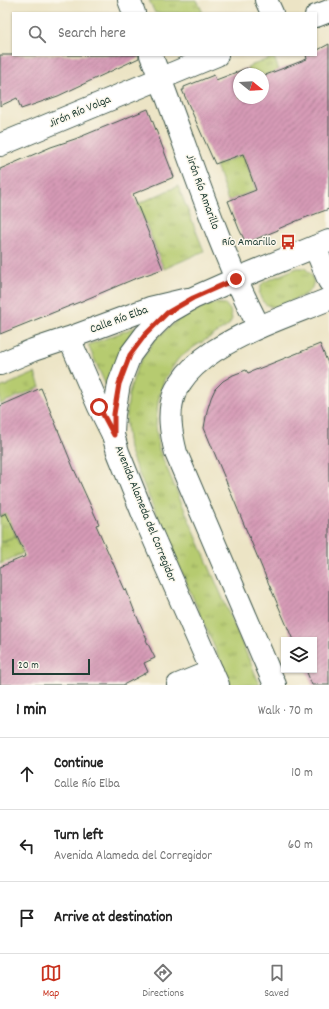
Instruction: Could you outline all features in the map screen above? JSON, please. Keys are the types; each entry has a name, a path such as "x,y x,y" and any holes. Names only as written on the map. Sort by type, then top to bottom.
{"main road":[{"path":"129,0 134,12"},
{"path":"266,0 272,12"},
{"path":"317,16 329,11"},
{"name":"Jirón Río Amarillo","path":"151,56 221,245 259,327"},
{"name":"Jirón Río Volga","path":"0,145 215,56"},
{"path":"322,244 329,281"},
{"name":"Avenida Alameda del Corregidor","path":"215,678 142,514 118,452 114,435 114,414 119,384 130,355 145,335 167,313 193,298 322,244"},
{"name":"Calle Río Elba","path":"0,364 33,350 150,308 193,298"},
{"path":"275,685 176,453 171,430 170,412 175,392 186,373 205,357 231,340 329,299"},
{"path":"69,338 99,407 114,435"},
{"path":"178,685 215,678"}],"green space":[{"path":"149,0 197,0 203,12 155,12"},
{"path":"274,57 301,131 269,103 269,68 247,67"},
{"path":"243,155 256,190 228,201 216,165"},
{"path":"178,186 204,251 164,269 138,204"},
{"path":"297,268 305,268 312,276 313,284 309,292 276,307 268,306 263,302 260,296 260,289 264,282"},
{"path":"217,303 225,304 230,310 232,319 228,326 194,347 178,359 164,380 158,402 156,426 159,450 260,685 231,685 129,449 126,422 129,393 137,367 155,339 178,320 203,307"},
{"path":"141,325 108,390 88,345"},
{"path":"35,373 40,387 0,404 0,388"},
{"path":"7,514 16,536 0,542 0,516"},
{"path":"16,537 23,553 0,564 0,543"}],"building":[{"path":"329,44 329,209 246,243 228,201 256,190 243,154 215,164 182,90 184,90 184,87 214,75 216,80 233,73 233,104 269,104 269,74 307,59 306,56 317,56 317,50"},
{"path":"0,55 139,56 139,58 58,96 21,109 17,98 0,106"},
{"path":"148,109 174,177 133,194 163,269 134,279 0,334 0,169 51,147 75,139"},
{"path":"320,344 329,366 329,685 312,685 307,673 317,673 317,637 292,637 204,428 207,411 215,389 223,381 233,375 246,370 248,373"},
{"path":"41,388 73,467 99,524 96,525 125,590 126,589 147,639 146,640 155,658 144,663 148,672 123,685 0,685 0,567 26,556 6,513 0,516 0,406"}],"place":[{"name":"Río Amarillo","path":"288,242"}],"route":[{"path":"99,407 114,435 114,414 119,384 130,355 145,335 167,313 193,298 236,279"}]}
